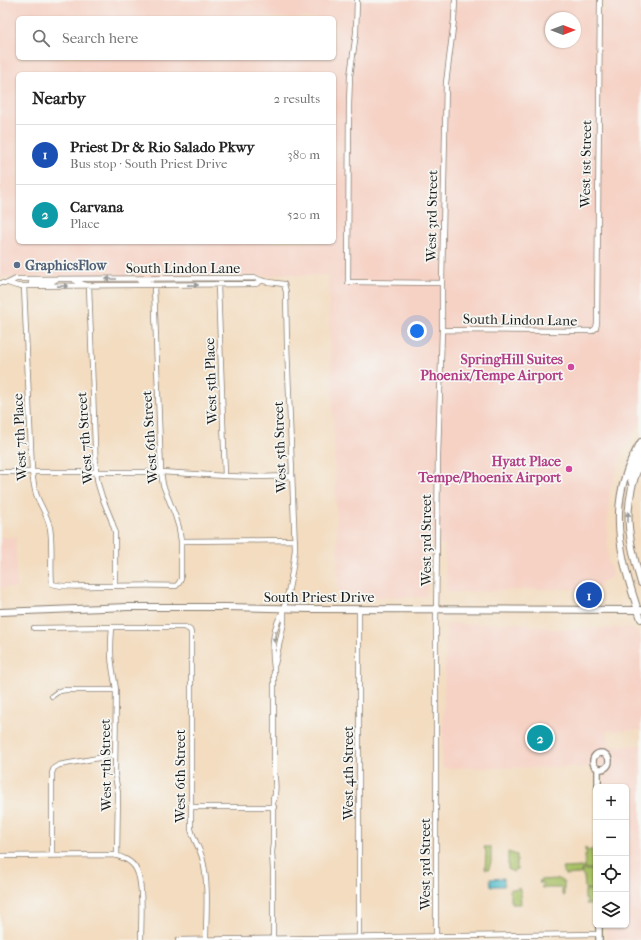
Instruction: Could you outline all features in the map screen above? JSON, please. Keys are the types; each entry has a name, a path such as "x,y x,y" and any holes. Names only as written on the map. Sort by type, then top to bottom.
{"main road":[{"path":"641,442 634,454 623,483 620,497 619,518 620,540 624,562 641,619"},
{"path":"632,484 630,476 631,472 641,450"},
{"path":"641,461 632,484 628,508 629,532 634,558 641,582"},
{"name":"South Priest Drive","path":"0,612 225,607 284,609 639,610"}],"street":[{"path":"357,0 356,32 350,76 349,104 348,282 442,283"},
{"name":"West 3rd Street","path":"436,936 438,454 442,330 446,83 455,0"},
{"name":"West 1st Street","path":"596,328 600,0"},
{"path":"198,278 218,285"},
{"name":"South Lindon Lane","path":"8,283 16,279 256,278 261,281 284,284"},
{"path":"24,286 29,283 50,282 54,281 55,279"},
{"path":"72,279 89,286"},
{"path":"136,279 154,286"},
{"name":"South Lindon Lane","path":"0,283 8,283 17,286 154,286 256,284 261,281"},
{"name":"West 5th Street","path":"273,939 273,870 275,852 273,844 274,800 276,793 274,773 274,668 284,622 284,609 293,567 295,540 286,292 284,284"},
{"name":"West 5th Place","path":"218,285 225,476"},
{"name":"West 7th Place","path":"24,286 32,471 38,499 50,527 52,584 57,586 115,586"},
{"name":"West 7th Street","path":"89,286 96,472 98,484 112,519 115,531 115,586"},
{"name":"West 6th Street","path":"115,586 176,586 180,579 179,528 163,485 161,472 154,286"},
{"name":"South Lindon Lane","path":"442,330 592,331 596,328"},
{"path":"0,472 161,472 225,476 292,476"},
{"path":"180,541 295,540"},
{"name":"West 4th Street","path":"359,609 359,937"},
{"path":"34,628 112,627"},
{"name":"West 6th Street","path":"112,627 186,627 191,633 191,830 203,860 206,874 206,939"},
{"name":"West 7th Street","path":"112,627 112,666 116,690 115,775 118,793 117,856"},
{"path":"52,696 66,690 116,690"},
{"path":"52,855 52,774 54,768 59,765 115,755"},
{"path":"598,769 598,784"},
{"path":"191,808 274,808"},
{"path":"0,856 117,856 128,860 136,867 140,879 141,940"},
{"path":"178,940 436,936 483,938 598,937"}],"shaded area":[{"path":"0,0 595,0 595,12 604,12 605,0 641,0 641,421 621,455 610,491 607,523 608,561 613,575 595,589 536,589 448,593 446,589 444,545 429,543 426,597 339,597 328,275 293,276 292,274 275,274 274,276 0,277"},
{"path":"0,537 16,537 16,588 0,588"},
{"path":"520,623 553,629 631,628 639,633 641,639 641,730 607,731 610,747 641,745 641,940 606,940 606,928 629,928 629,784 605,784 605,767 442,768 446,624"}],"green space":[{"path":"484,847 491,847 491,862 489,869 485,869 486,852"},
{"path":"585,848 589,851 592,849 592,869 584,869 585,855 587,855"},
{"path":"508,852 517,855 517,869 513,872 508,869"},
{"path":"583,867 580,874 565,875 562,868"},
{"path":"583,870 592,870 592,889 585,889 584,876 581,874"},
{"path":"558,879 564,882 564,896 562,895 562,888 543,888 541,887 543,886 543,883 539,883 540,880"},
{"path":"519,888 521,904 513,904 510,899 510,889"},
{"path":"585,890 592,890 592,904 586,904 587,899 585,899"}],"water":[{"path":"504,878 504,886 491,886 490,879"}],"place":[{"name":"GraphicsFlow","path":"17,265"},
{"name":"SpringHill Suites Phoenix/Tempe Airport","path":"571,367"},
{"name":"Hyatt Place Tempe/Phoenix Airport","path":"569,469"},
{"name":"Priest Dr & Rio Salado Pkwy","path":"589,595"},
{"name":"Carvana","path":"540,738"}]}
